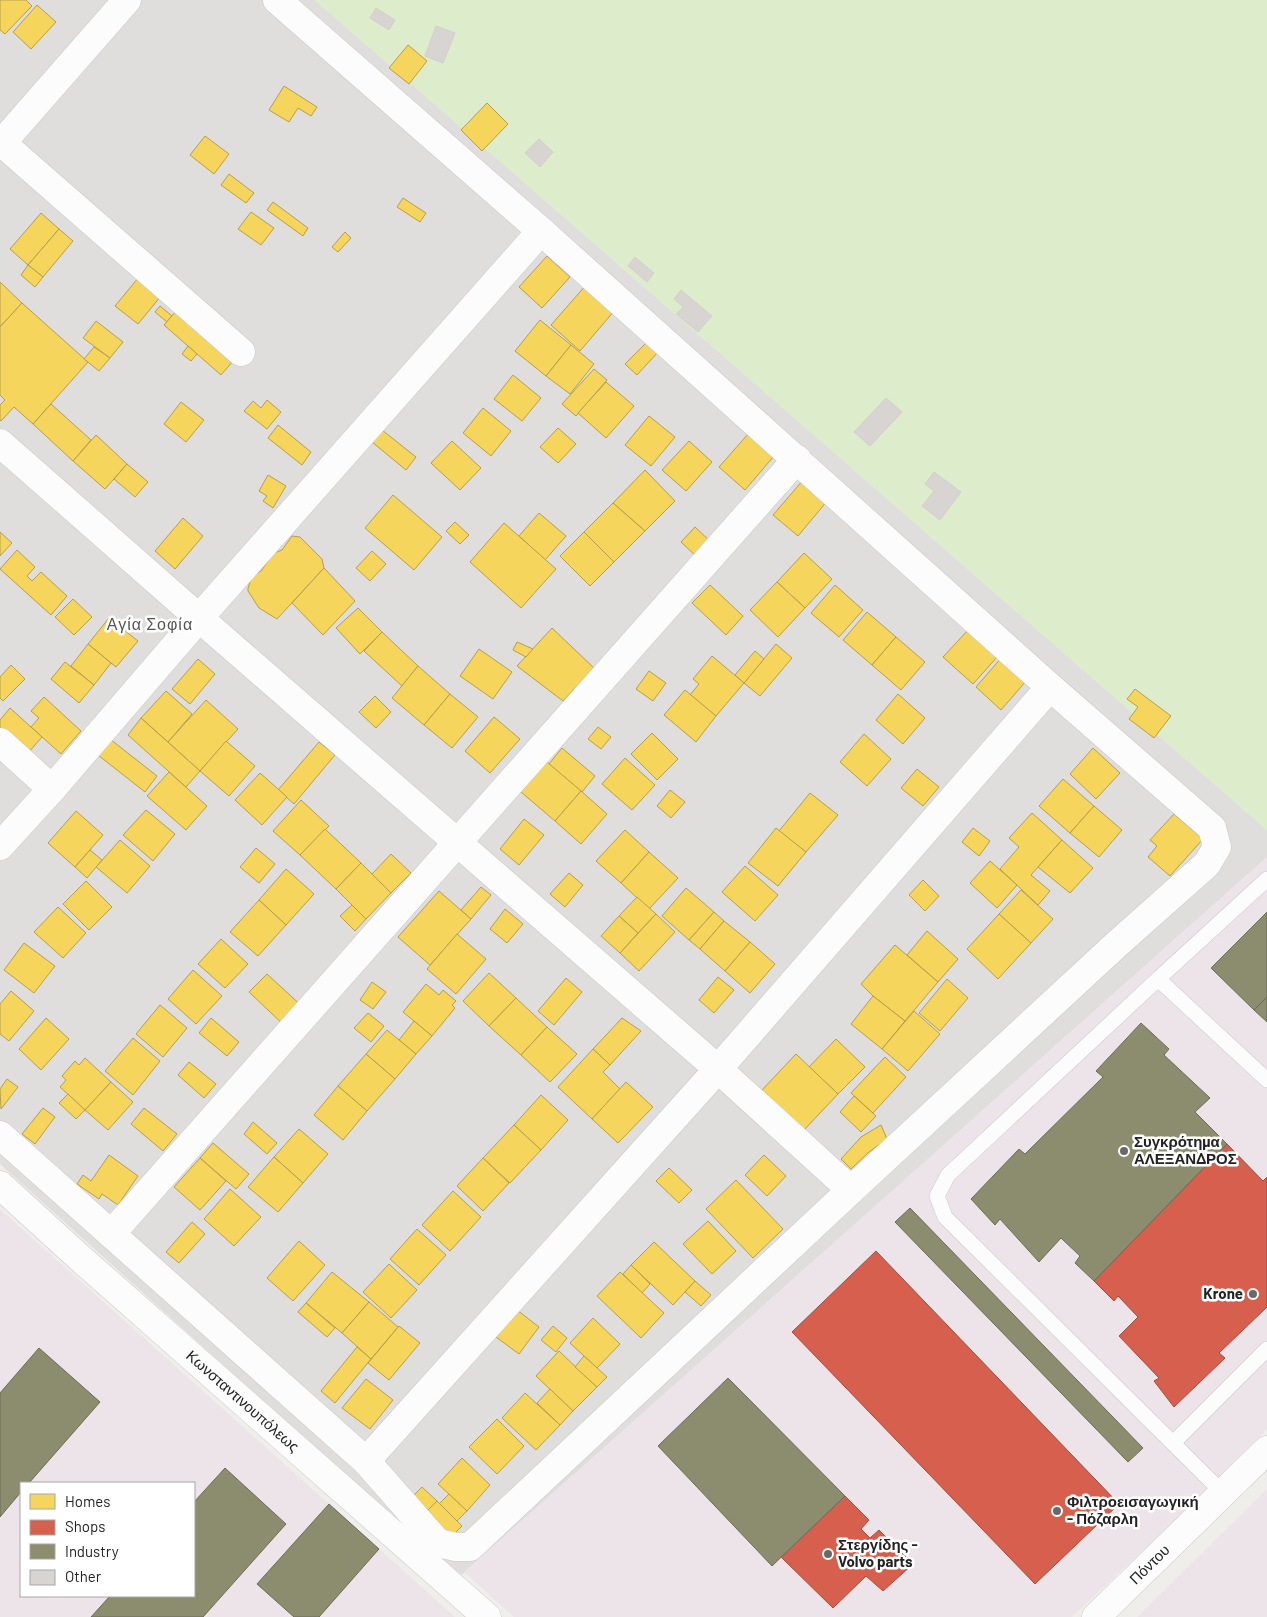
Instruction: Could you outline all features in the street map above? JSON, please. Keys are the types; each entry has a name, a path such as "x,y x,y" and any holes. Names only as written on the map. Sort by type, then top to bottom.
{"street":[{"path":"127,0 1,144 241,352"},
{"path":"0,1135 366,1461 438,1543 456,1547 470,1547 851,1190 1207,864 1217,847 1212,828 1050,687 541,231 276,0"},
{"path":"0,846 52,789 198,618 541,231"},
{"path":"0,443 198,618 718,1069 851,1190"},
{"path":"111,1234 797,459"},
{"path":"366,1461 718,1069 1050,687"},
{"path":"0,742 52,789"},
{"name":"Κωνσταντινουπόλεως","path":"0,1185 80,1258 487,1617"},
{"name":"Πόντου","path":"1096,1617 1267,1450"}],"lane":[{"path":"1223,1493 944,1217 937,1196 948,1176 1158,978 1267,879"},
{"path":"1158,978 1267,1080"},
{"path":"1173,1443 1267,1349"}],"shaded area":[{"path":"0,0 315,0 1267,830 1267,857 459,1577 0,1164"},
{"path":"1267,857 1267,1429 1177,1518 1072,1617 514,1617 464,1572"},
{"path":"0,1209 455,1617 0,1617"},
{"path":"1267,1489 1267,1617 1137,1617"}],"green space":[{"path":"315,0 1267,0 1267,830"}],"building: Homes":[{"path":"0,0 26,0 32,6 5,34 0,30"},
{"path":"37,5 56,22 31,49 13,32"},
{"path":"408,45 427,61 409,84 389,68"},
{"path":"284,86 317,107 311,116 298,108 289,122 269,110"},
{"path":"487,103 508,124 482,151 461,130"},
{"path":"205,136 229,154 214,174 190,155"},
{"path":"229,174 254,193 246,203 221,185"},
{"path":"403,198 426,213 420,222 397,207"},
{"path":"273,202 308,228 303,236 267,210"},
{"path":"251,212 274,228 261,245 238,229"},
{"path":"41,213 59,229 28,265 10,249"},
{"path":"59,229 73,241 43,277 28,265"},
{"path":"345,232 351,238 338,252 332,247"},
{"path":"547,256 570,277 542,308 519,287"},
{"path":"28,265 43,277 35,287 21,275"},
{"path":"139,277 161,296 138,324 115,306"},
{"path":"0,282 22,303 0,327"},
{"path":"586,285 615,310 580,351 551,325"},
{"path":"22,303 88,362 33,424 14,407 0,420 0,405 5,400 0,395 0,327"},
{"path":"160,306 172,316 167,322 155,312"},
{"path":"177,310 234,360 221,375 164,325"},
{"path":"540,320 571,345 546,376 515,351"},
{"path":"96,321 123,342 110,358 83,338"},
{"path":"648,341 659,351 637,375 625,364"},
{"path":"571,345 594,364 570,394 546,376"},
{"path":"188,346 197,354 191,361 182,354"},
{"path":"94,347 110,358 99,371 84,359"},
{"path":"594,369 607,380 576,416 562,404"},
{"path":"513,375 541,398 522,421 494,399"},
{"path":"606,382 634,406 606,438 578,413"},
{"path":"267,400 281,412 267,429 244,411 253,401 261,408"},
{"path":"181,402 204,420 186,442 164,424"},
{"path":"51,404 91,440 73,461 33,424"},
{"path":"483,408 511,431 491,456 463,433"},
{"path":"649,416 675,437 651,466 625,445"},
{"path":"278,425 311,452 302,465 268,438"},
{"path":"558,428 576,444 558,463 540,447"},
{"path":"382,430 416,457 406,470 372,442"},
{"path":"749,433 774,456 745,490 719,467"},
{"path":"96,435 127,464 105,489 73,461"},
{"path":"452,441 481,468 460,490 431,463"},
{"path":"689,441 712,462 686,491 662,470"},
{"path":"127,464 148,482 135,497 114,479"},
{"path":"645,470 675,501 645,531 613,503"},
{"path":"268,475 286,486 273,508 263,501 267,496 259,491"},
{"path":"804,479 828,500 798,536 773,515"},
{"path":"393,495 442,537 414,570 365,528"},
{"path":"613,503 645,531 614,562 584,532"},
{"path":"539,513 566,536 545,560 519,536"},
{"path":"183,518 203,536 175,569 155,551"},
{"path":"455,522 469,535 460,544 446,531"},
{"path":"504,523 556,569 521,608 470,562"},
{"path":"695,527 711,542 697,557 681,542"},
{"path":"0,532 12,543 0,556"},
{"path":"584,532 614,562 590,586 560,556"},
{"path":"292,536 300,537 322,559 324,568 277,619 259,608 248,588 252,576 261,571 274,553 282,550"},
{"path":"17,550 35,567 27,576 32,581 41,572 67,596 51,615 0,569"},
{"path":"372,551 386,564 370,581 356,568"},
{"path":"804,553 832,579 805,608 777,582"},
{"path":"324,568 355,601 323,635 292,603"},
{"path":"777,582 805,608 778,637 750,610"},
{"path":"710,585 743,616 726,635 692,603"},
{"path":"835,585 863,610 839,637 811,613"},
{"path":"73,599 92,617 74,635 55,617"},
{"path":"358,608 382,632 360,654 336,628"},
{"path":"867,612 896,637 872,665 843,640"},
{"path":"109,618 138,641 116,667 88,644"},
{"path":"552,628 594,668 563,701 517,666"},
{"path":"969,629 999,655 973,684 943,657"},
{"path":"382,632 418,666 402,686 364,651"},
{"path":"896,637 925,662 901,690 872,665"},
{"path":"517,642 533,649 526,657 513,650"},
{"path":"88,644 111,663 94,685 71,666"},
{"path":"776,644 792,658 760,696 744,683"},
{"path":"479,649 512,672 493,699 460,676"},
{"path":"755,651 764,659 744,683 735,675"},
{"path":"712,656 744,683 716,716 690,695 699,684 693,679"},
{"path":"1002,657 1027,680 1001,710 976,687"},
{"path":"198,659 215,674 190,704 172,689"},
{"path":"65,662 94,685 79,703 51,679"},
{"path":"11,665 25,679 3,701 0,698 0,677"},
{"path":"418,666 450,694 424,725 392,698"},
{"path":"649,671 666,683 653,701 636,689"},
{"path":"1135,689 1171,716 1154,738 1129,719 1138,707 1127,699"},
{"path":"685,690 716,716 696,742 664,715"},
{"path":"166,691 192,714 168,742 141,718"},
{"path":"450,694 478,717 452,748 424,725"},
{"path":"898,694 925,718 903,744 876,720"},
{"path":"375,696 391,712 376,728 359,712"},
{"path":"44,697 81,731 61,754 31,727 39,718 31,711"},
{"path":"206,700 238,729 200,771 168,742"},
{"path":"10,708 42,737 27,754 0,730 0,720"},
{"path":"494,717 520,739 490,773 465,751"},
{"path":"141,718 200,771 186,787 128,735"},
{"path":"598,727 611,737 601,749 588,739"},
{"path":"652,733 678,759 657,780 631,754"},
{"path":"864,734 891,759 867,786 840,762"},
{"path":"110,739 157,776 145,792 98,755"},
{"path":"226,741 255,766 229,796 200,771"},
{"path":"319,742 335,755 294,804 278,790"},
{"path":"562,748 595,776 582,792 549,764"},
{"path":"1093,748 1120,773 1096,799 1070,774"},
{"path":"625,758 655,785 632,810 602,784"},
{"path":"547,762 581,791 555,821 521,792"},
{"path":"917,769 939,787 923,806 901,788"},
{"path":"169,772 207,806 186,830 147,796"},
{"path":"260,773 287,797 262,825 235,800"},
{"path":"1063,779 1094,806 1070,833 1039,806"},
{"path":"670,790 685,802 671,818 657,806"},
{"path":"581,791 607,814 581,844 555,821"},
{"path":"810,793 838,815 806,852 779,831"},
{"path":"301,800 329,826 300,855 273,831"},
{"path":"1094,806 1122,830 1099,857 1070,833"},
{"path":"146,810 175,834 153,861 123,835"},
{"path":"76,811 103,835 75,867 48,843"},
{"path":"1032,813 1062,840 1031,875 1050,891 1038,905 1000,869 1019,847 1009,838"},
{"path":"1174,814 1203,839 1170,876 1148,857 1157,846 1150,840"},
{"path":"524,819 544,835 519,865 500,849"},
{"path":"776,828 806,852 778,886 748,863"},
{"path":"973,828 990,841 979,856 962,842"},
{"path":"325,829 361,863 336,889 300,855"},
{"path":"625,830 649,852 621,883 596,861"},
{"path":"120,840 150,866 127,893 96,867"},
{"path":"1062,840 1093,868 1070,893 1038,867"},
{"path":"256,848 275,864 259,883 240,867"},
{"path":"90,850 102,860 87,878 75,867"},
{"path":"649,852 678,878 649,909 621,883"},
{"path":"391,854 411,873 391,893 372,874"},
{"path":"990,861 1017,885 997,908 970,883"},
{"path":"361,863 391,893 366,919 336,889"},
{"path":"745,866 778,895 755,921 722,892"},
{"path":"286,869 314,894 286,925 259,900"},
{"path":"569,873 583,885 565,907 550,894"},
{"path":"923,880 939,896 925,911 909,895"},
{"path":"86,881 112,907 89,930 63,904"},
{"path":"481,887 491,895 471,919 461,910"},
{"path":"686,888 714,912 689,940 662,916"},
{"path":"1021,890 1053,919 1031,943 999,914"},
{"path":"439,891 471,919 430,965 398,937"},
{"path":"637,897 656,914 638,933 619,916"},
{"path":"259,900 286,925 258,956 230,932"},
{"path":"352,905 366,919 355,931 340,916"},
{"path":"58,907 86,933 63,958 34,932"},
{"path":"505,909 523,924 507,943 490,929"},
{"path":"714,912 724,921 700,949 689,940"},
{"path":"656,914 675,932 639,971 620,953"},
{"path":"999,914 1031,943 998,979 967,949"},
{"path":"619,916 638,933 620,953 601,936"},
{"path":"724,921 750,942 725,971 700,949"},
{"path":"927,931 958,959 938,982 907,955"},
{"path":"457,934 486,959 456,994 427,969"},
{"path":"221,939 248,964 225,988 198,964"},
{"path":"750,942 775,964 750,993 725,971"},
{"path":"24,943 55,966 34,993 4,970"},
{"path":"895,945 938,982 905,1021 861,984"},
{"path":"193,970 222,996 196,1024 168,999"},
{"path":"489,973 516,998 489,1026 463,1001"},
{"path":"267,974 305,1009 287,1028 249,992"},
{"path":"718,977 734,990 714,1013 699,1000"},
{"path":"566,978 582,992 554,1025 538,1011"},
{"path":"947,979 968,998 940,1031 919,1013"},
{"path":"372,982 386,992 373,1009 360,1000"},
{"path":"426,984 439,995 443,990 456,1001 452,1005 455,1008 432,1036 403,1012"},
{"path":"11,991 34,1011 9,1041 0,1034 0,1004"},
{"path":"873,996 905,1021 882,1049 851,1024"},
{"path":"516,998 547,1027 521,1055 489,1026"},
{"path":"160,1005 187,1028 163,1057 136,1034"},
{"path":"914,1011 940,1034 908,1071 882,1049"},
{"path":"368,1013 384,1026 371,1042 354,1028"},
{"path":"46,1018 69,1039 41,1070 19,1049"},
{"path":"211,1018 239,1042 227,1056 199,1033"},
{"path":"622,1018 641,1031 610,1065 593,1049"},
{"path":"414,1021 432,1036 416,1054 399,1040"},
{"path":"547,1027 577,1054 550,1082 521,1055"},
{"path":"387,1030 416,1054 395,1079 366,1054"},
{"path":"133,1038 160,1061 133,1095 105,1071"},
{"path":"836,1039 865,1067 838,1094 809,1067"},
{"path":"593,1049 610,1065 603,1072 620,1089 592,1119 558,1087"},
{"path":"366,1054 395,1079 367,1111 338,1086"},
{"path":"796,1054 838,1094 804,1130 762,1090"},
{"path":"885,1057 906,1077 873,1113 851,1093"},
{"path":"85,1058 111,1082 85,1110 60,1087 66,1080 62,1076 75,1061 79,1065"},
{"path":"189,1062 216,1084 204,1098 178,1075"},
{"path":"7,1079 18,1087 1,1109 0,1089"},
{"path":"111,1082 133,1102 108,1130 85,1110"},
{"path":"626,1082 653,1107 618,1143 592,1119"},
{"path":"338,1086 367,1111 343,1140 314,1115"},
{"path":"68,1094 85,1110 76,1119 59,1103"},
{"path":"541,1095 568,1120 541,1150 514,1125"},
{"path":"854,1096 876,1116 861,1132 840,1112"},
{"path":"43,1108 55,1117 35,1144 22,1134"},
{"path":"144,1108 177,1134 163,1151 131,1124"},
{"path":"253,1122 277,1143 267,1154 244,1134"},
{"path":"514,1125 541,1150 510,1183 483,1158"},
{"path":"881,1125 887,1139 869,1152 851,1169 841,1159 861,1137"},
{"path":"299,1129 328,1154 303,1183 274,1157"},
{"path":"213,1143 249,1174 236,1189 200,1158"},
{"path":"109,1155 138,1176 118,1205 102,1194 99,1199 77,1184 83,1175 91,1181"},
{"path":"764,1155 786,1176 767,1196 745,1175"},
{"path":"274,1157 303,1183 278,1212 248,1187"},
{"path":"200,1158 226,1181 200,1210 174,1187"},
{"path":"483,1158 509,1183 483,1211 457,1186"},
{"path":"669,1168 692,1190 679,1203 656,1181"},
{"path":"736,1180 783,1229 753,1258 706,1209"},
{"path":"230,1189 261,1217 234,1246 204,1219"},
{"path":"453,1191 481,1217 450,1251 422,1225"},
{"path":"708,1221 736,1251 712,1274 683,1244"},
{"path":"192,1222 205,1234 179,1263 166,1252"},
{"path":"417,1229 446,1255 419,1285 390,1259"},
{"path":"299,1241 325,1265 293,1301 267,1278"},
{"path":"654,1242 695,1281 673,1305 631,1265"},
{"path":"389,1264 417,1290 391,1318 363,1292"},
{"path":"631,1265 650,1284 642,1293 623,1274"},
{"path":"332,1272 369,1302 342,1333 306,1303"},
{"path":"620,1272 664,1313 641,1338 597,1296"},
{"path":"695,1281 711,1295 701,1306 685,1292"},
{"path":"369,1302 398,1327 371,1359 342,1333"},
{"path":"306,1303 335,1328 327,1337 298,1312"},
{"path":"517,1310 539,1327 519,1354 496,1337"},
{"path":"593,1318 620,1344 597,1368 570,1343"},
{"path":"399,1326 420,1343 389,1380 368,1363"},
{"path":"553,1326 567,1338 556,1352 541,1340"},
{"path":"357,1347 371,1359 335,1403 321,1391"},
{"path":"559,1351 597,1387 573,1411 536,1376"},
{"path":"584,1356 607,1377 597,1387 575,1367"},
{"path":"366,1379 393,1400 370,1429 342,1408"},
{"path":"550,1389 573,1411 560,1425 537,1403"},
{"path":"525,1393 560,1425 536,1450 502,1418"},
{"path":"497,1419 524,1446 497,1474 469,1447"},
{"path":"462,1458 490,1485 467,1511 438,1484"},
{"path":"422,1487 437,1501 422,1516 407,1502"},
{"path":"449,1494 467,1511 457,1521 439,1504"},
{"path":"437,1501 462,1526 448,1540 422,1516"}],"building: Shops":[{"name":"Συγκρότημα ΑΛΕΞΑΝΔΡΟΣ","path":"1227,1144 1263,1181 1267,1177 1267,1307 1219,1353 1225,1358 1174,1407 1154,1381 1159,1378 1119,1336 1138,1317 1118,1296 1114,1301 1094,1281"},
{"path":"876,1251 1119,1504 1035,1584 792,1332"},
{"path":"845,1496 869,1520 861,1529 870,1538 879,1530 913,1564 883,1591 866,1576 833,1608 781,1557"}],"building: Industry":[{"path":"1267,912 1267,997 1254,1010 1211,968"},
{"path":"1267,997 1267,1022 1254,1010"},
{"name":"Συγκρότημα ΑΛΕΞΑΝΔΡΟΣ","path":"1141,1023 1169,1049 1164,1055 1210,1098 1195,1112 1227,1144 1094,1281 1075,1263 1080,1256 1061,1238 1039,1262 1000,1219 995,1225 971,1199 1019,1149 1025,1154 1103,1077 1096,1071"},
{"path":"910,1208 1143,1448 1128,1462 895,1222"},
{"path":"39,1348 100,1402 30,1482 20,1482 20,1493 0,1517 0,1393"},
{"path":"728,1378 845,1496 772,1566 658,1446"},
{"path":"225,1468 286,1524 203,1617 91,1617 109,1597 195,1597 195,1501"},
{"path":"329,1504 379,1549 319,1617 294,1617 257,1584"}],"building: Other":[{"path":"376,8 395,20 389,30 370,18"},
{"path":"436,26 455,33 443,63 425,56"},
{"path":"539,139 553,152 540,167 525,153"},
{"path":"635,257 654,273 647,282 628,266"},
{"path":"681,290 712,316 698,332 676,314 683,307 674,299"},
{"path":"886,398 902,412 870,446 854,432"},
{"path":"934,472 961,492 940,520 922,506 934,491 925,484"}],"place":[{"name":"Συγκρότημα ΑΛΕΞΑΝΔΡΟΣ","path":"1124,1151"},
{"name":"Krone","path":"1253,1294"},
{"name":"Φιλτροεισαγωγική - Πόζαρλη","path":"1057,1511"},
{"name":"Στεργίδης - Volvo parts","path":"828,1554"}],"district":[{"name":"Αγία Σοφία","path":"150,624"}]}
